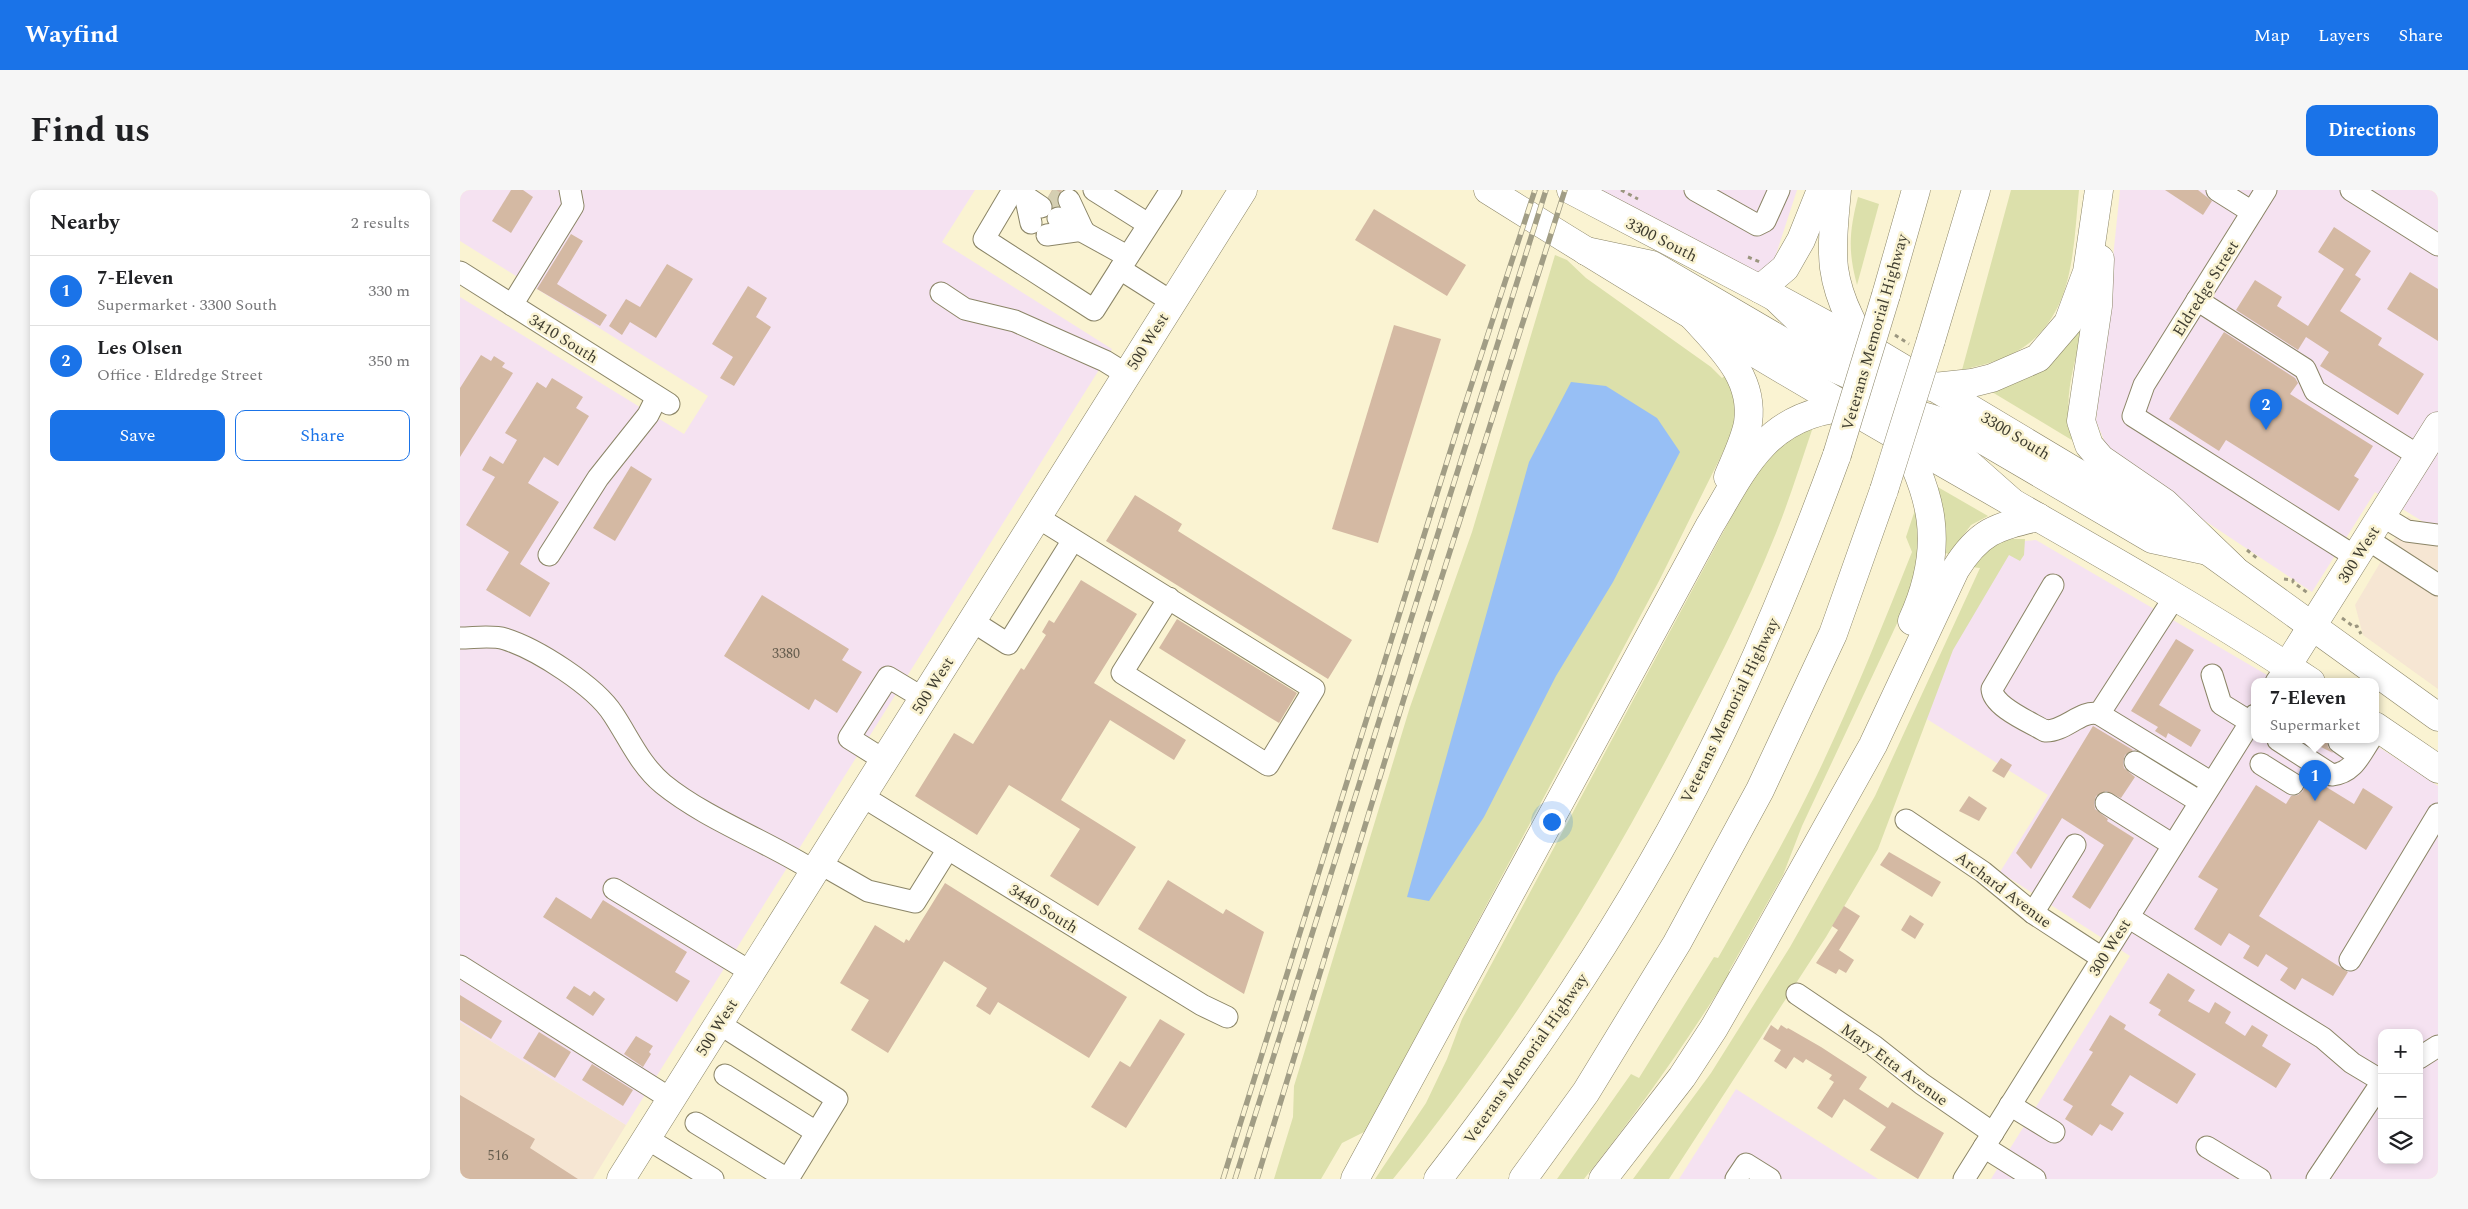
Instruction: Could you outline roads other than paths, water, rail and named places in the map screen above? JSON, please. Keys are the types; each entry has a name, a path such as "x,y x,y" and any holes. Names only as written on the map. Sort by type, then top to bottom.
{"main road":[{"name":"500 West","path":"621,1179 1243,190"},
{"path":"1488,190 1586,251 1902,439 2174,598 2282,674 2296,678"},
{"name":"3300 South","path":"1571,190 1768,293 1867,348 2208,551 2438,717"},
{"path":"1821,190 1801,240 1768,293 1859,378 1920,416 1961,457 2012,502"},
{"path":"1806,863 1846,764 1922,598 1931,570 1933,542 1930,513 1919,474 1902,439 1888,397 1867,348 1846,310 1836,280 1833,248 1837,190"},
{"name":"Veterans Memorial Highway","path":"1438,1179 1502,1098 1621,916 1681,810 1722,730 1760,650 1803,548 1837,456 1916,190"},
{"path":"1522,1179 1586,1092 1678,943 1760,790 1833,634 1884,490 1976,190"},
{"path":"1355,1179 1710,525 1751,460 1763,445 1778,432 1813,415 1934,387 1981,381 2038,358 2068,323 2088,272 2100,190"},
{"path":"2100,190 2098,306 2080,421 2092,451 2165,503 2233,568"},
{"path":"1586,251 1652,265 1811,358 1859,378"},
{"path":"1689,312 1738,368 1748,394 1748,423 1710,525"},
{"path":"1920,416 1944,422 1983,440 2152,539 2208,551"},
{"name":"300 West","path":"2282,674 2438,426"},
{"path":"1603,1179 1682,1077 1714,1028 1874,745 1955,570 1968,549 2001,525 2038,517"},
{"path":"2379,740 2438,769"}],"street":[{"path":"512,305 573,206 570,190"},
{"path":"1094,190 1148,224"},
{"path":"1042,208 984,239 1094,310 1171,190"},
{"path":"1695,190 1757,225 1765,221 1779,190"},
{"path":"2218,190 2252,212"},
{"name":"Eldredge Street","path":"2266,190 2144,385 2133,416 2362,548"},
{"path":"2351,190 2438,245"},
{"path":"1042,208 1083,230 1172,302"},
{"path":"1042,208 1083,230"},
{"name":"3410 South","path":"460,272 663,400 648,415 598,478 549,555"},
{"path":"941,293 966,308 1015,321 1105,361 1126,374"},
{"path":"2198,300 2305,369 2315,391 2419,456"},
{"path":"2382,516 2407,532 2438,535"},
{"path":"1037,518 1169,598 1314,689 1268,765 1122,673 1169,598"},
{"path":"972,621 1008,644 1073,540"},
{"path":"2362,548 2438,586"},
{"path":"2053,585 1992,689 1992,695 2000,704 2045,731 2061,728 2089,714 2099,714 2212,783"},
{"path":"2099,714 2174,598"},
{"path":"460,638 504,639 551,661 582,682 612,712 634,752 663,784 700,808 868,891 915,902 948,849"},
{"path":"2212,675 2221,704 2251,720"},
{"path":"884,760 849,738 888,677 923,698"},
{"name":"300 West","path":"1964,1179 2200,802 2251,724"},
{"path":"2278,774 2286,745 2332,775 2343,774 2350,770 2367,743"},
{"path":"2136,762 2200,802"},
{"name":"3440 South","path":"862,796 1202,1005 1227,1017"},
{"path":"2106,803 2173,845"},
{"path":"2350,960 2438,814"},
{"name":"Archard Avenue","path":"1906,820 1983,872 2033,913 2102,958"},
{"path":"2033,913 2075,845"},
{"path":"614,889 751,972"},
{"path":"2128,917 2323,1038 2352,1063 2378,1079"},
{"path":"460,966 671,1099"},
{"name":"Mary Etta Avenue","path":"1797,994 1874,1046 2035,1179"},
{"path":"696,1123 788,1179 837,1099 718,1023"},
{"path":"2423,1055 2438,1046"},
{"path":"725,1075 816,1132"},
{"path":"2317,1179 2378,1088"},
{"path":"2010,1105 2054,1132"},
{"path":"646,1138 705,1176"},
{"path":"2207,1147 2260,1179"},
{"path":"1736,1179 1746,1164 1770,1179"}],"water":[{"path":"1571,382 1606,386 1657,418 1680,452 1613,582 1556,676 1484,817 1429,901 1407,897 1529,462"}],"tunnel":[{"path":"1048,197 1064,208"}],"railway":[{"path":"1223,1179 1460,420 1535,190"},
{"path":"1235,1179 1546,190"},
{"path":"1257,1179 1424,633 1565,190"}],"place":[{"name":"Les Olsen","path":"2266,430"},
{"name":"7-Eleven","path":"2315,801"}]}
